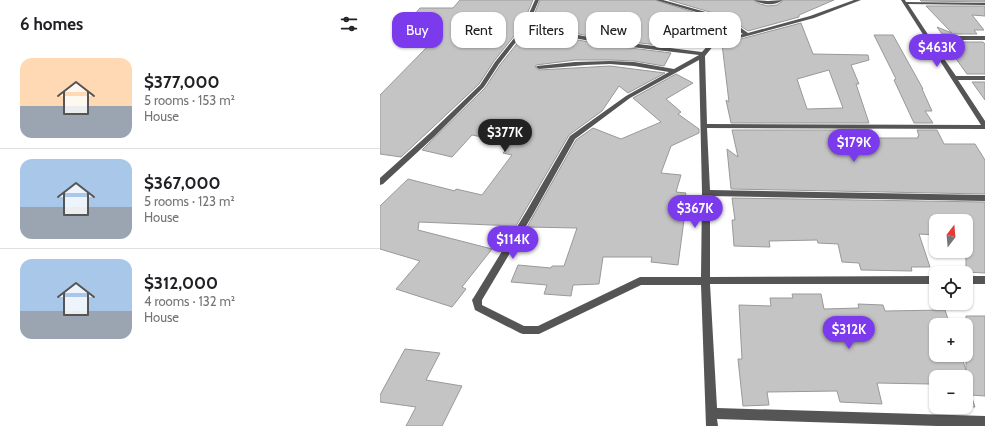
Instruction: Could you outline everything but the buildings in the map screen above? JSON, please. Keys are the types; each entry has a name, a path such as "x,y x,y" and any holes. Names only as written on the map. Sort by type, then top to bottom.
{"street":[{"path":"532,12 537,0"},
{"path":"658,0 725,19 746,34"},
{"path":"756,0 765,3 773,3 781,0"},
{"path":"859,0 812,17 712,44 702,55 628,98 572,138 529,214 477,300 478,307 528,332 539,330 640,281 929,280"},
{"path":"904,1 985,4"},
{"path":"904,1 985,126"},
{"path":"578,37 702,55"},
{"path":"928,38 985,38"},
{"path":"380,182 432,135 482,86 514,42"},
{"path":"702,55 706,193 705,281 712,426"},
{"path":"539,67 593,62 634,64 673,72"},
{"path":"954,78 985,78"},
{"path":"704,126 985,126"},
{"path":"706,193 985,198"},
{"path":"973,280 985,280"},
{"path":"712,413 985,422"}]}
